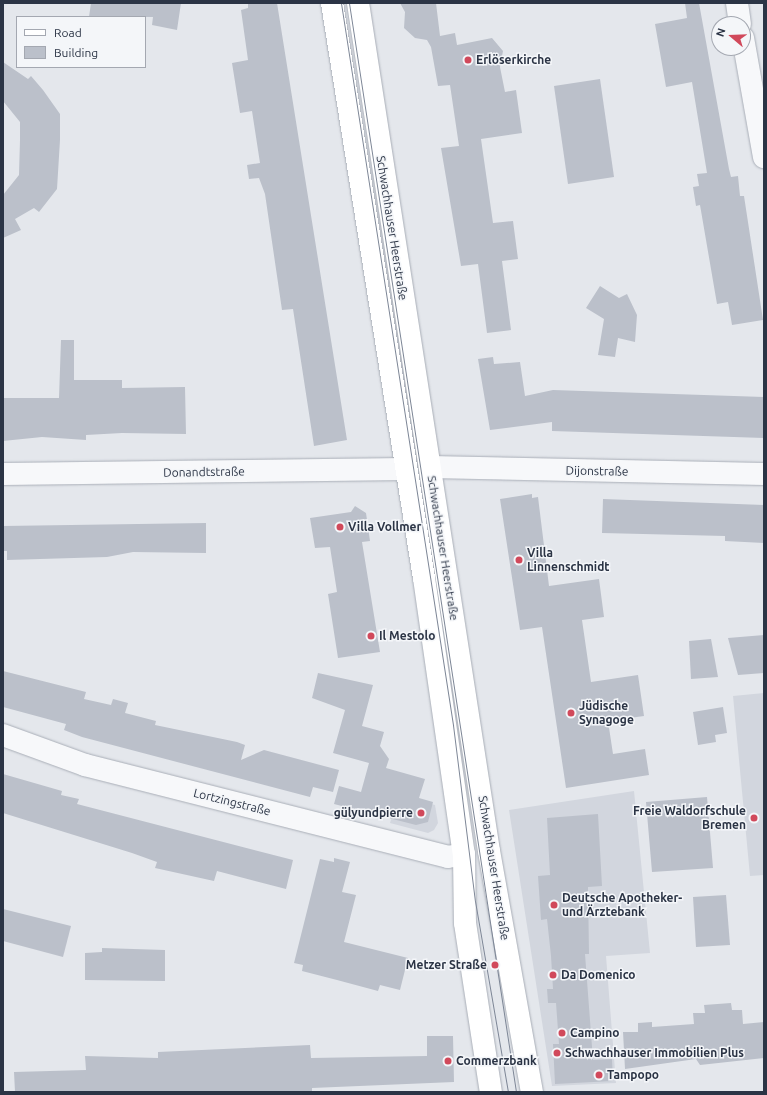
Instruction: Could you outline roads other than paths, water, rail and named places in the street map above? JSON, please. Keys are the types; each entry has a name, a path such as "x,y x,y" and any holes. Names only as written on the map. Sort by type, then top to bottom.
{"main road":[{"name":"Schwachhauser Heerstraße","path":"332,3 464,854 465,923 492,1092"},
{"name":"Schwachhauser Heerstraße","path":"358,3 490,851 532,1092"}],"street":[{"path":"737,3 739,16"},
{"path":"746,56 764,157"},
{"name":"Dijonstraße","path":"430,467 764,474"},
{"name":"Donandtstraße","path":"3,474 405,469"},
{"name":"Lortzingstraße","path":"3,735 85,765 448,857 464,854"}],"tram line":[{"path":"341,3 453,725 475,901 508,1092"},
{"path":"349,3 516,1092"}],"place":[{"name":"Erlöserkirche","path":"468,60"},
{"name":"Villa Vollmer","path":"340,527"},
{"name":"Villa Linnenschmidt","path":"519,560"},
{"name":"Il Mestolo","path":"371,636"},
{"name":"Jüdische Synagoge","path":"571,713"},
{"name":"gülyundpierre","path":"421,813"},
{"name":"Freie Waldorfschule Bremen","path":"754,818"},
{"name":"Deutsche Apotheker- und Ärztebank","path":"554,905"},
{"name":"Metzer Straße","path":"495,965"},
{"name":"Da Domenico","path":"553,975"},
{"name":"Campino","path":"562,1033"},
{"name":"Schwachhauser Immobilien Plus","path":"557,1053"},
{"name":"Commerzbank","path":"448,1061"},
{"name":"Tampopo","path":"599,1075"}]}
